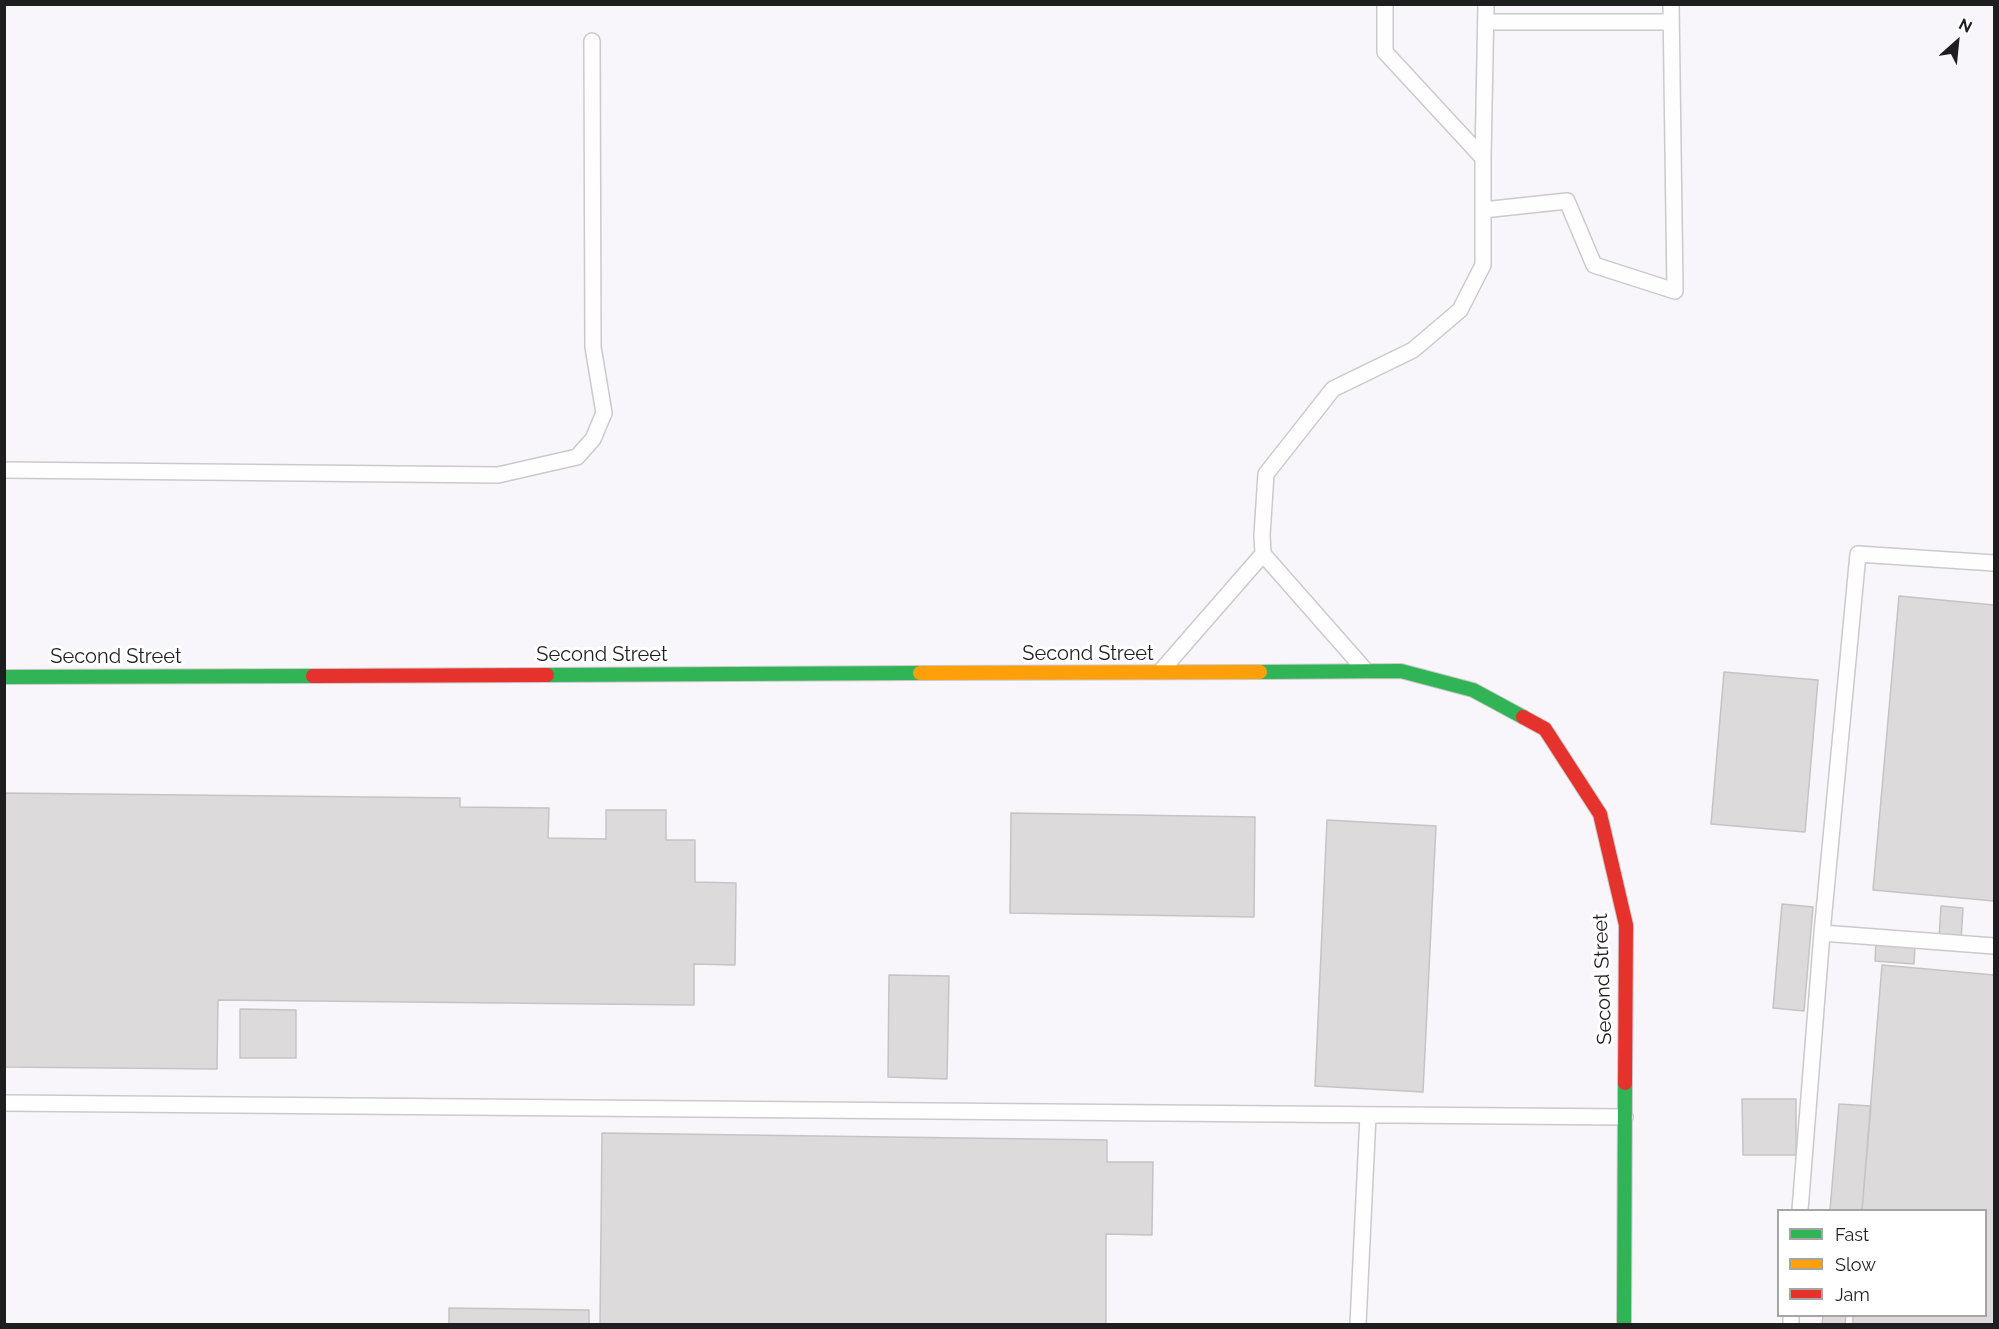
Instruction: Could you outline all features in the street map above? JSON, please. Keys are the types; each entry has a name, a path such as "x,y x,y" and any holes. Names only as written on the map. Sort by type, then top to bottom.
{"street":[{"name":"Second Street","path":"4,677 1401,671 1473,690 1545,729 1600,814 1626,926 1624,1324"}],"lane":[{"path":"1385,4 1384,52 1483,158"},
{"path":"1366,671 1263,554 1266,474 1333,389 1413,351 1460,310 1483,265 1486,4"},
{"path":"1483,210 1567,201 1594,265 1675,291 1671,4"},
{"path":"1486,22 1671,22"},
{"path":"4,470 498,475 577,457 593,440 604,413 593,347 592,41"},
{"path":"1159,673 1263,554"},
{"path":"1800,1209 1822,933 1858,554 1995,563"},
{"path":"1822,933 1995,946"},
{"path":"4,1103 1625,1117"},
{"path":"1358,1324 1368,1115"}],"building":[{"path":"1899,596 1994,605 1994,901 1873,890"},
{"path":"1724,672 1818,680 1805,832 1711,824"},
{"path":"4,793 460,798 460,807 549,808 548,838 606,839 606,810 666,810 666,840 695,840 695,882 736,883 735,965 694,964 694,1005 218,1000 217,1069 4,1067"},
{"path":"1011,813 1255,817 1254,917 1010,913"},
{"path":"1327,820 1436,826 1423,1092 1315,1086"},
{"path":"1782,904 1813,907 1804,1011 1773,1008"},
{"path":"1941,906 1963,908 1961,941 1939,939"},
{"path":"1876,941 1915,944 1914,964 1875,961"},
{"path":"1882,965 1994,975 1994,1324 1853,1324 1853,1317 1987,1317 1987,1209 1862,1209"},
{"path":"889,975 949,976 947,1079 888,1077"},
{"path":"240,1009 296,1010 296,1058 240,1058"},
{"path":"1742,1099 1796,1099 1796,1155 1743,1155"},
{"path":"1839,1104 1871,1106 1862,1209 1830,1209"},
{"path":"602,1133 1107,1140 1107,1162 1153,1162 1152,1235 1106,1234 1106,1324 600,1324"},
{"path":"449,1308 589,1310 589,1324 449,1324"},
{"path":"1823,1317 1846,1317 1845,1324 1822,1324"}],"traffic: fast":[{"path":"1260,672 1401,671 1473,690 1523,717"},
{"path":"547,675 920,673"},
{"path":"4,677 313,676"},
{"path":"1624,1324 1625,1083"}],"traffic: slow":[{"path":"920,673 1260,672"}],"traffic: jam":[{"path":"313,676 547,675"},
{"path":"1523,717 1545,729 1600,814 1626,925 1625,1083"}]}
